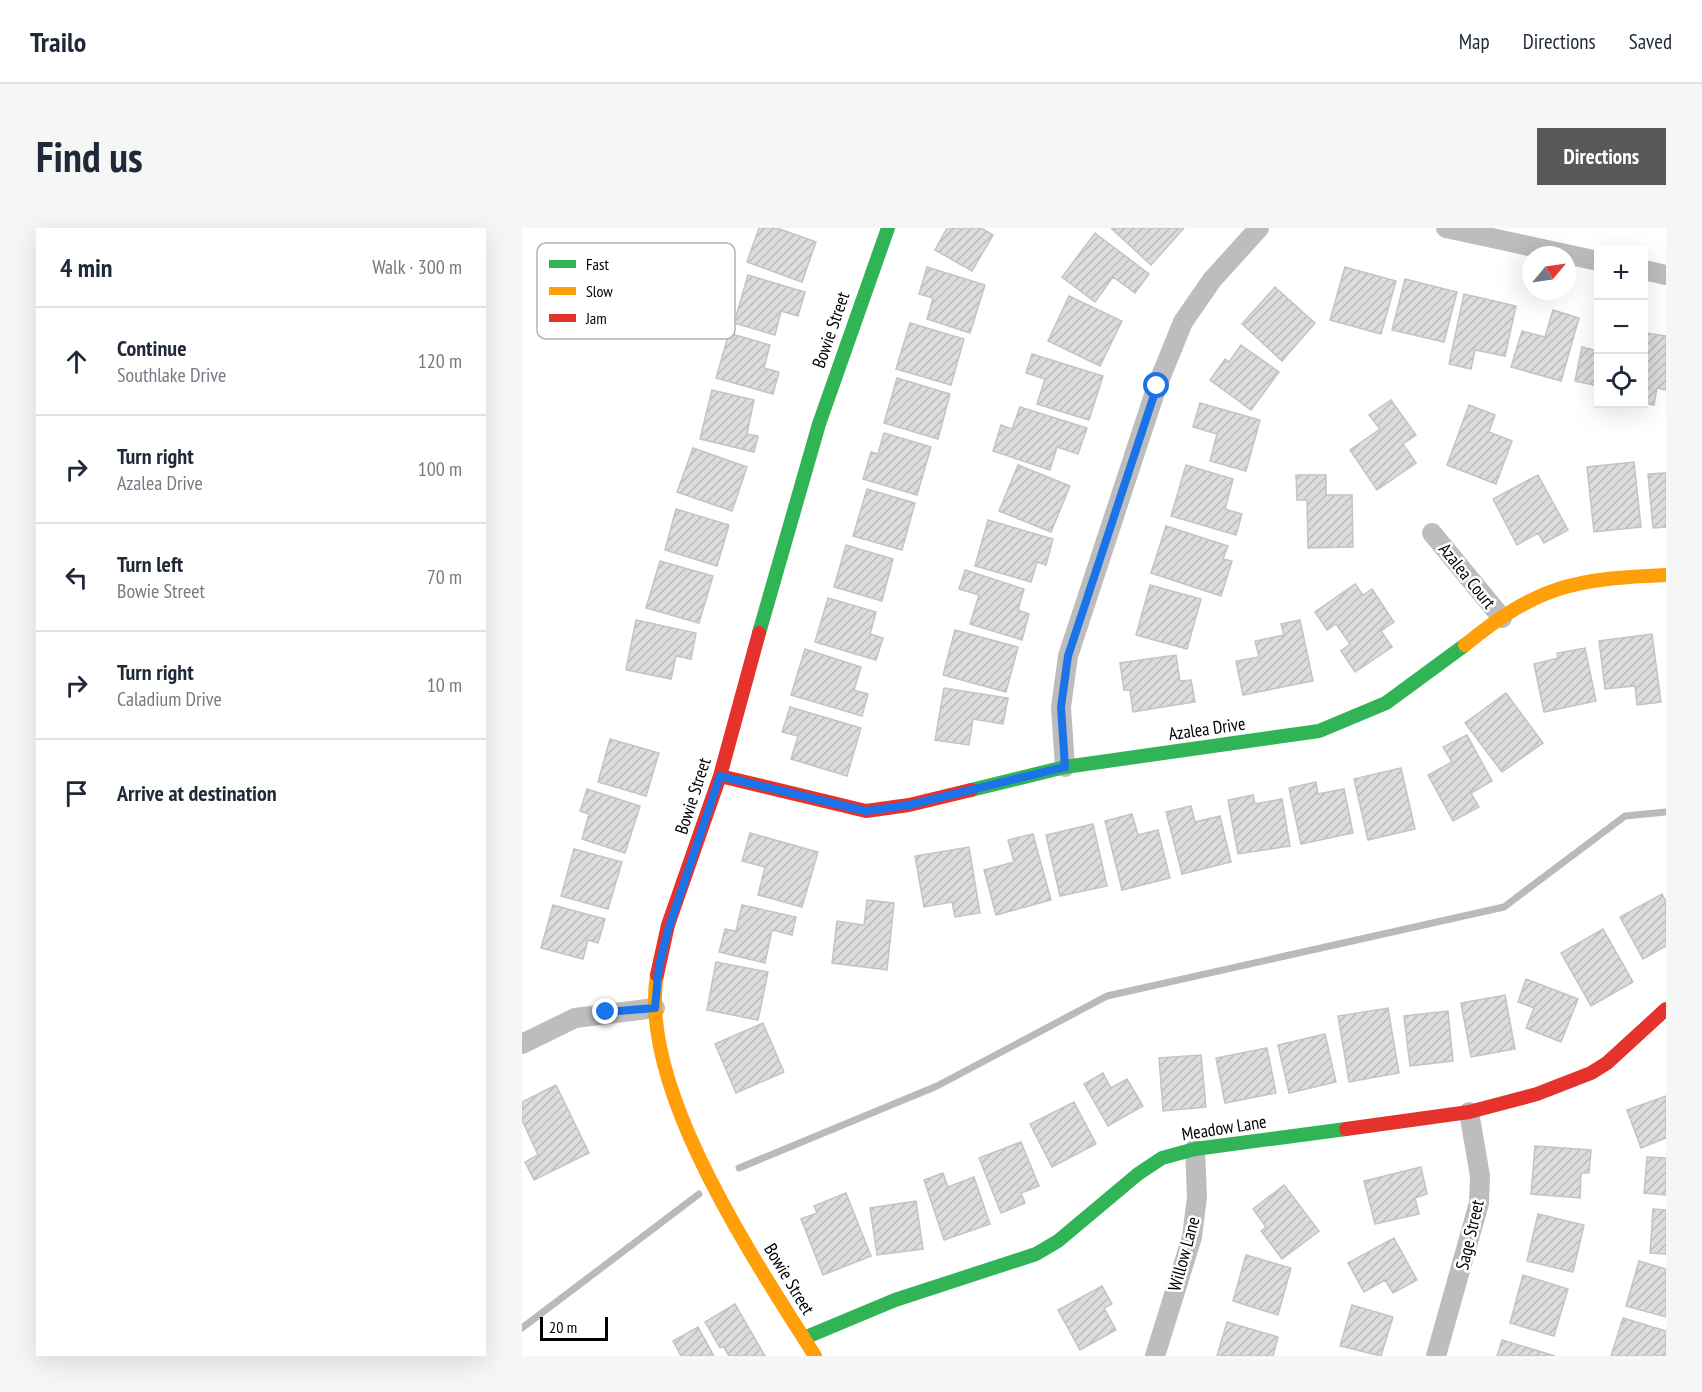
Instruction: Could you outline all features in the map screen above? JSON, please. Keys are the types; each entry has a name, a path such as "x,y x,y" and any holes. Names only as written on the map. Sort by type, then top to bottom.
{"street":[{"name":"Bowie Street","path":"814,1356 719,1198 683,1124 664,1066 655,1008 659,966 668,930 720,776 786,531 852,319 888,228"},
{"path":"1065,767 1061,707 1068,656 1157,386 1183,322 1212,280 1259,228"},
{"path":"1446,228 1594,260"},
{"path":"1648,271 1666,275"},
{"name":"Azalea Court","path":"1432,533 1502,618"},
{"name":"Azalea Drive","path":"720,776 866,811 909,805 1065,767 1319,731 1360,718 1396,698 1502,618 1548,591 1600,578 1666,575"},
{"path":"522,1044 575,1018 655,1008"},
{"name":"Meadow Lane","path":"804,1338 895,1300 1036,1254 1058,1241 1138,1173 1162,1158 1195,1149 1469,1112 1537,1094 1591,1073 1607,1063 1666,1009"},
{"name":"Sage Street","path":"1436,1356 1479,1203 1480,1176 1469,1112"},
{"name":"Willow Lane","path":"1155,1356 1192,1237 1197,1197 1195,1149"}],"building":[{"path":"759,228 777,228 816,242 802,282 747,262"},
{"path":"947,228 981,228 993,235 972,271 935,250"},
{"path":"1111,228 1184,228 1151,265"},
{"path":"1095,233 1149,274 1135,293 1113,277 1095,302 1062,277"},
{"path":"927,267 985,285 970,333 927,319 933,298 919,294"},
{"path":"1345,267 1396,281 1381,334 1330,320"},
{"path":"748,275 805,292 798,316 781,311 775,335 735,323"},
{"path":"1405,279 1457,292 1444,342 1392,330"},
{"path":"1275,287 1315,323 1282,361 1242,324"},
{"path":"1464,294 1516,306 1505,356 1475,350 1471,369 1449,364"},
{"path":"1069,296 1122,321 1100,366 1048,341"},
{"path":"1553,310 1579,318 1561,381 1511,367 1522,331 1545,337"},
{"path":"910,323 964,339 951,385 896,369"},
{"path":"1648,333 1666,336 1666,390 1657,388 1654,405 1648,404"},
{"path":"735,335 770,345 764,368 779,372 773,394 716,378 727,339 735,339"},
{"path":"1241,345 1279,372 1251,410 1210,380 1225,359 1229,362"},
{"path":"1582,347 1594,350 1594,385 1575,381"},
{"path":"1032,354 1103,376 1089,420 1037,404 1045,379 1026,373"},
{"path":"897,378 950,394 938,439 884,423"},
{"path":"712,390 754,400 747,434 758,436 754,452 700,439"},
{"path":"1391,400 1416,435 1403,444 1416,463 1377,490 1350,450 1380,429 1369,415"},
{"path":"1200,403 1260,420 1246,471 1210,461 1217,434 1193,427"},
{"path":"1469,405 1495,415 1489,432 1512,441 1496,484 1447,465"},
{"path":"1020,407 1087,428 1078,454 1057,447 1050,470 993,451 1001,425 1012,429"},
{"path":"884,433 931,447 917,495 863,479 871,452 878,454"},
{"path":"693,448 747,467 732,511 677,492"},
{"path":"1634,462 1641,527 1594,532 1587,467"},
{"path":"1018,465 1070,486 1051,532 999,511"},
{"path":"1186,465 1233,479 1225,509 1242,514 1236,535 1171,516"},
{"path":"1666,473 1666,527 1653,528 1648,474"},
{"path":"1296,475 1326,475 1326,495 1352,495 1353,547 1308,548 1307,500 1297,500"},
{"path":"1538,475 1568,530 1544,543 1538,533 1517,545 1493,499"},
{"path":"867,489 915,503 902,550 853,536"},
{"path":"676,509 729,525 717,566 665,550"},
{"path":"988,520 1053,539 1046,565 1037,562 1031,582 975,566"},
{"path":"1166,526 1228,546 1223,559 1232,561 1221,596 1151,573"},
{"path":"846,545 893,559 882,601 834,587"},
{"path":"660,561 713,576 699,623 646,608"},
{"path":"965,570 1024,589 1018,610 1029,614 1022,640 970,624 979,595 959,589"},
{"path":"1355,584 1363,595 1372,589 1394,622 1381,631 1392,647 1355,672 1341,651 1350,644 1336,624 1327,630 1315,612"},
{"path":"1150,585 1201,599 1187,649 1136,635"},
{"path":"828,598 876,612 870,634 883,638 876,660 815,642"},
{"path":"636,620 696,633 691,659 676,656 671,679 626,670"},
{"path":"1300,620 1313,681 1243,695 1236,661 1259,657 1255,641 1284,635 1281,624"},
{"path":"955,630 1018,647 1006,692 943,675"},
{"path":"1652,634 1661,702 1637,705 1635,686 1605,689 1599,641"},
{"path":"1585,648 1596,701 1544,712 1534,664 1558,658 1557,653"},
{"path":"805,649 861,667 854,690 868,694 862,716 791,695"},
{"path":"1176,655 1180,681 1191,680 1195,702 1133,712 1130,690 1124,690 1120,663"},
{"path":"944,688 1008,698 1003,724 973,719 969,745 935,740"},
{"path":"1506,693 1543,743 1502,772 1465,723"},
{"path":"790,707 861,728 847,776 791,759 798,736 782,732"},
{"path":"1467,735 1492,781 1471,793 1479,807 1453,821 1428,775 1452,762 1443,747"},
{"path":"610,739 659,753 646,796 598,782"},
{"path":"1401,768 1415,829 1368,840 1354,779"},
{"path":"1316,782 1318,794 1344,789 1353,833 1301,844 1289,788"},
{"path":"587,789 640,806 625,853 582,839 589,814 580,811"},
{"path":"1253,795 1255,804 1282,799 1290,846 1238,854 1228,800"},
{"path":"1191,806 1195,822 1220,816 1231,862 1182,874 1166,812"},
{"path":"1132,814 1138,835 1158,830 1170,878 1122,890 1105,821"},
{"path":"1093,824 1107,886 1060,896 1046,835"},
{"path":"750,833 818,852 802,907 758,895 765,867 742,861"},
{"path":"1033,834 1051,900 996,915 984,870 1014,862 1008,840"},
{"path":"969,847 980,913 955,917 952,902 924,907 915,856"},
{"path":"574,849 622,862 608,909 561,896"},
{"path":"1662,894 1666,902 1666,946 1643,959 1620,917"},
{"path":"867,900 894,903 887,970 832,963 837,921 864,925"},
{"path":"553,905 605,919 598,943 588,940 583,959 541,948"},
{"path":"742,905 796,917 792,935 772,930 765,963 719,952 725,929 736,931"},
{"path":"1603,929 1633,982 1591,1006 1561,953"},
{"path":"716,962 768,972 758,1020 707,1010"},
{"path":"1526,979 1578,999 1561,1042 1526,1028 1534,1008 1518,1002"},
{"path":"1505,995 1515,1049 1471,1057 1461,1003"},
{"path":"1388,1008 1399,1073 1349,1082 1338,1016"},
{"path":"1448,1011 1453,1061 1410,1066 1404,1016"},
{"path":"763,1023 784,1072 736,1093 715,1044"},
{"path":"1325,1034 1336,1082 1289,1093 1278,1045"},
{"path":"1267,1048 1276,1093 1225,1103 1216,1058"},
{"path":"1201,1055 1206,1107 1163,1111 1159,1058"},
{"path":"1103,1073 1111,1088 1127,1079 1143,1106 1108,1126 1084,1084"},
{"path":"556,1085 589,1153 534,1180 525,1162 538,1155 522,1120 522,1102"},
{"path":"1666,1096 1666,1138 1641,1148 1627,1110"},
{"path":"1074,1102 1096,1144 1052,1167 1030,1124"},
{"path":"1021,1142 1039,1186 1021,1193 1025,1203 1001,1213 979,1158"},
{"path":"1535,1146 1591,1150 1589,1173 1581,1173 1580,1198 1531,1194"},
{"path":"1647,1157 1666,1158 1666,1195 1644,1193"},
{"path":"1421,1167 1427,1194 1415,1198 1419,1214 1375,1224 1364,1181"},
{"path":"943,1173 948,1187 974,1177 990,1224 944,1240 924,1180"},
{"path":"1284,1185 1319,1231 1282,1259 1261,1231 1266,1227 1253,1209"},
{"path":"846,1193 871,1256 823,1275 801,1219 817,1213 814,1206"},
{"path":"916,1201 923,1249 877,1255 870,1208"},
{"path":"1653,1209 1666,1210 1666,1254 1650,1253"},
{"path":"1538,1214 1584,1225 1573,1272 1527,1261"},
{"path":"1394,1238 1417,1280 1393,1293 1385,1280 1364,1292 1348,1263"},
{"path":"1246,1255 1291,1268 1278,1315 1233,1301"},
{"path":"1639,1261 1666,1269 1666,1317 1626,1306"},
{"path":"1523,1275 1568,1289 1554,1336 1510,1323"},
{"path":"1102,1286 1112,1304 1104,1308 1116,1330 1080,1350 1058,1310"},
{"path":"735,1304 765,1356 729,1356 723,1346 720,1348 705,1322"},
{"path":"1352,1305 1393,1317 1381,1356 1340,1346"},
{"path":"1623,1318 1666,1331 1666,1356 1611,1356"},
{"path":"1227,1322 1278,1337 1273,1356 1217,1356"},
{"path":"698,1327 714,1356 681,1356 673,1341"},
{"path":"1502,1340 1555,1356 1497,1356"}],"waterway":[{"path":"739,1168 937,1086 1107,996 1504,907 1625,816 1666,812"},
{"path":"522,1328 699,1194"}],"traffic: fast":[{"path":"759,633 819,424 888,228"},
{"path":"971,790 1065,767 1319,731 1386,703 1465,645"},
{"path":"804,1338 895,1300 1036,1254 1058,1241 1138,1174 1162,1158 1195,1149 1346,1129"}],"traffic: slow":[{"path":"1465,645 1515,609 1558,589 1606,579 1666,575"},
{"path":"657,975 656,1020 665,1069 683,1121 734,1224 815,1356"}],"traffic: jam":[{"path":"657,975 668,925 720,776 759,633"},
{"path":"720,776 866,811 909,805 971,790"},
{"path":"1346,1129 1469,1112 1537,1094 1591,1073 1607,1063 1666,1009"}],"route":[{"path":"606,1012 655,1008 659,966 668,930 720,776 866,811 909,805 1065,767 1061,707 1068,656 1157,386"}]}
